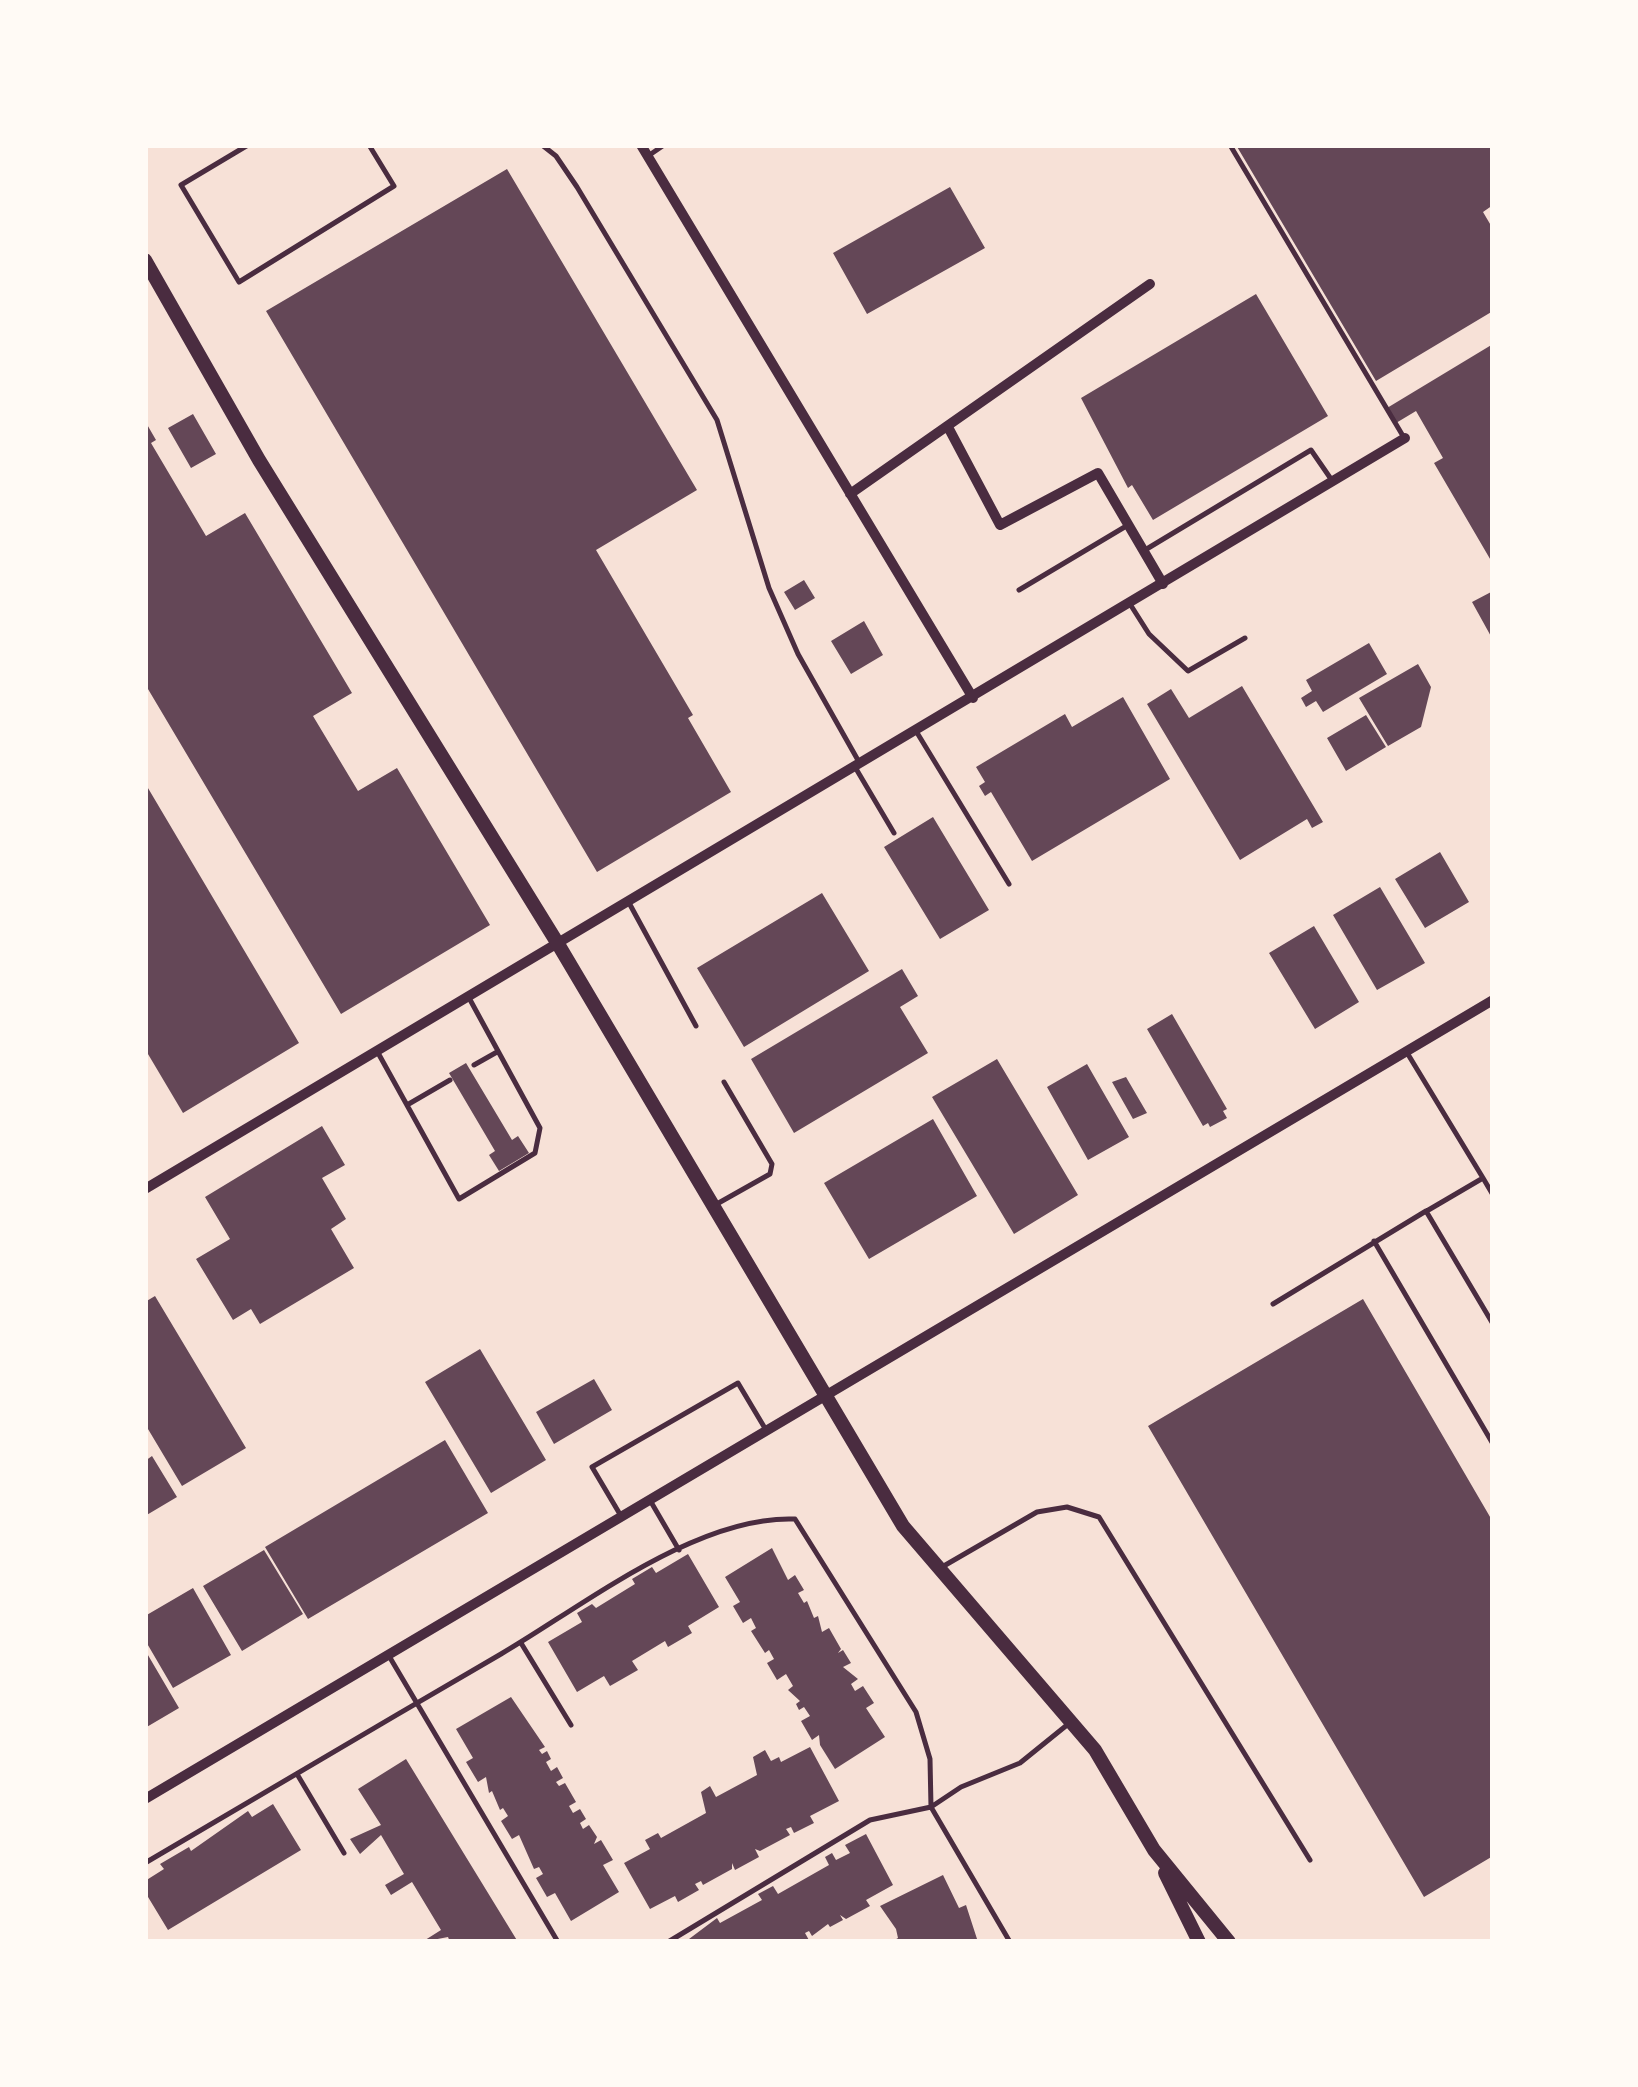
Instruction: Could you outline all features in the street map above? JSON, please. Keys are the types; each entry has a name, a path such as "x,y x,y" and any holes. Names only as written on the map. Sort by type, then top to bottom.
{"main road":[{"path":"145,260 258,460 558,944 903,1526 1096,1750 1154,1850 1199,1942"},
{"path":"1154,1850 1229,1942"}],"street":[{"path":"641,145 973,698"},
{"path":"850,494 1150,284"},
{"path":"948,427 1000,525 1098,473 1162,584"},
{"path":"145,1189 1405,438"},
{"path":"145,1799 1493,1000"}],"lane":[{"path":"248,145 181,185 239,282 394,186 369,145"},
{"path":"542,145 556,156 577,187 717,420 770,588 798,654 894,833"},
{"path":"648,156 664,145"},
{"path":"1230,145 1405,438"},
{"path":"1144,552 1311,450 1332,482"},
{"path":"1019,590 1128,525"},
{"path":"1130,604 1149,634 1188,670 1245,638"},
{"path":"916,731 1009,884"},
{"path":"628,901 696,1026"},
{"path":"376,1048 459,1199 535,1152 540,1128 468,996"},
{"path":"474,1065 498,1051"},
{"path":"1406,1051 1493,1195"},
{"path":"407,1105 450,1080"},
{"path":"712,1207 770,1174 772,1164 724,1082"},
{"path":"1273,1304 1483,1178"},
{"path":"1420,1215 1426,1211 1493,1324"},
{"path":"1374,1241 1493,1444"},
{"path":"621,1516 592,1467 738,1383 766,1430"},
{"path":"649,1500 680,1550"},
{"path":"939,1569 1037,1512 1068,1508 1099,1517 1310,1860"},
{"path":"145,1863 520,1643 624,1576 766,1518 796,1519 916,1712 930,1760 931,1807 1010,1942"},
{"path":"520,1643 571,1724"},
{"path":"388,1654 414,1704 558,1942"},
{"path":"668,1942 870,1820 931,1807 961,1788 1020,1762 1071,1722"},
{"path":"297,1774 344,1853"}],"building":[{"path":"1236,145 1493,145 1493,205 1483,212 1493,229 1493,311 1376,381"},
{"path":"507,169 697,490 596,550 693,715 688,718 731,792 597,872 266,311"},
{"path":"950,187 985,248 867,314 833,253"},
{"path":"1256,294 1328,416 1153,520 1132,485 1128,488 1081,398"},
{"path":"1493,344 1493,564 1434,463 1443,458 1416,411 1396,423 1387,408"},
{"path":"193,414 216,454 191,468 168,428"},
{"path":"145,421 156,440 151,443 206,536 245,513 352,693 313,716 358,791 397,768 490,925 341,1014 145,684"},
{"path":"804,580 815,598 795,610 784,592"},
{"path":"1493,591 1493,640 1472,602"},
{"path":"864,621 883,655 851,674 831,641"},
{"path":"1369,643 1387,674 1323,712 1316,701 1306,707 1301,698 1312,691 1306,680"},
{"path":"1418,664 1431,687 1421,727 1388,746 1359,698"},
{"path":"1242,686 1323,822 1312,828 1307,819 1240,860 1147,704 1171,689 1189,718"},
{"path":"1123,697 1170,779 1032,861 991,792 985,796 979,786 985,782 976,767 1065,714 1072,727"},
{"path":"1366,715 1386,747 1346,771 1327,738"},
{"path":"145,783 299,1043 183,1113 145,1049"},
{"path":"933,817 989,910 940,939 884,847"},
{"path":"1440,852 1469,902 1425,928 1395,879"},
{"path":"1380,887 1425,963 1377,990 1333,915"},
{"path":"822,893 869,971 744,1047 697,968"},
{"path":"1314,926 1359,1002 1315,1029 1269,953"},
{"path":"902,969 918,996 900,1007 928,1053 794,1133 751,1059"},
{"path":"1172,1014 1227,1109 1223,1111 1227,1118 1210,1127 1208,1123 1203,1126 1147,1029"},
{"path":"997,1059 1078,1195 1014,1234 932,1097"},
{"path":"466,1063 512,1140 518,1136 529,1153 499,1171 489,1155 495,1151 449,1073"},
{"path":"1087,1064 1129,1137 1088,1160 1047,1087"},
{"path":"1126,1077 1147,1113 1133,1119 1112,1082"},
{"path":"933,1119 977,1196 869,1259 824,1183"},
{"path":"322,1126 345,1165 322,1178 346,1219 331,1229 354,1268 260,1324 251,1309 233,1320 196,1259 230,1239 205,1197"},
{"path":"155,1296 246,1448 182,1486 145,1424 145,1302"},
{"path":"1363,1299 1493,1522 1493,1856 1424,1897 1148,1426"},
{"path":"480,1349 546,1460 491,1493 425,1382"},
{"path":"594,1379 612,1410 554,1444 536,1412"},
{"path":"445,1440 488,1513 308,1619 265,1547"},
{"path":"152,1456 177,1497 145,1516 145,1461"},
{"path":"772,1548 788,1580 795,1575 804,1590 798,1593 804,1603 807,1601 814,1618 818,1616 822,1632 829,1628 841,1649 838,1653 843,1650 851,1663 843,1667 858,1679 851,1684 855,1691 863,1686 874,1703 866,1708 885,1737 835,1769 820,1745 819,1735 812,1740 801,1721 810,1716 804,1707 799,1710 796,1704 800,1701 788,1690 793,1686 786,1674 777,1680 767,1663 774,1659 769,1650 765,1653 751,1631 756,1628 751,1618 743,1623 733,1606 740,1602 725,1577"},
{"path":"264,1550 303,1614 242,1651 203,1586"},
{"path":"688,1554 719,1607 688,1626 692,1633 668,1647 665,1641 632,1661 638,1670 610,1686 604,1676 577,1692 548,1642 582,1622 577,1613 592,1604 596,1608 635,1584 632,1579 652,1567 656,1573"},
{"path":"193,1588 231,1655 173,1688 145,1640 145,1616"},
{"path":"145,1650 179,1708 145,1728"},
{"path":"511,1697 545,1747 539,1750 542,1754 547,1751 551,1759 546,1762 551,1771 557,1767 563,1778 556,1782 559,1786 565,1783 576,1802 569,1806 573,1813 580,1809 586,1819 580,1823 583,1829 589,1825 597,1837 594,1844 601,1840 613,1860 603,1865 619,1892 571,1921 555,1893 547,1897 536,1878 543,1874 539,1867 534,1869 519,1835 512,1839 501,1821 508,1816 503,1808 500,1810 492,1791 489,1793 486,1777 478,1782 466,1762 473,1758 456,1729"},
{"path":"810,1747 839,1801 810,1816 814,1823 794,1833 791,1827 786,1829 790,1835 760,1851 755,1849 759,1857 735,1870 732,1863 732,1869 703,1885 701,1881 695,1884 699,1890 678,1902 675,1896 650,1909 624,1863 650,1849 645,1840 658,1833 661,1838 706,1813 701,1792 710,1786 716,1797 757,1775 753,1757 765,1750 771,1761 779,1757 781,1762"},
{"path":"406,1759 518,1942 450,1942 448,1937 422,1942 441,1930 412,1882 391,1895 385,1885 404,1874 381,1835 360,1854 350,1839 381,1825 358,1789"},
{"path":"273,1804 301,1850 168,1930 145,1892 145,1881 164,1869 160,1864 189,1847 191,1851 248,1811 252,1817"},
{"path":"866,1834 893,1885 866,1900 870,1906 846,1919 840,1915 843,1920 830,1927 828,1924 812,1936 809,1931 805,1933 810,1942 685,1942 717,1918 720,1923 762,1900 758,1894 773,1886 778,1894 829,1865 825,1857 832,1853 836,1860 850,1853 845,1845"},
{"path":"943,1875 959,1908 966,1905 978,1942 891,1942 898,1938 896,1929 880,1906"}]}
